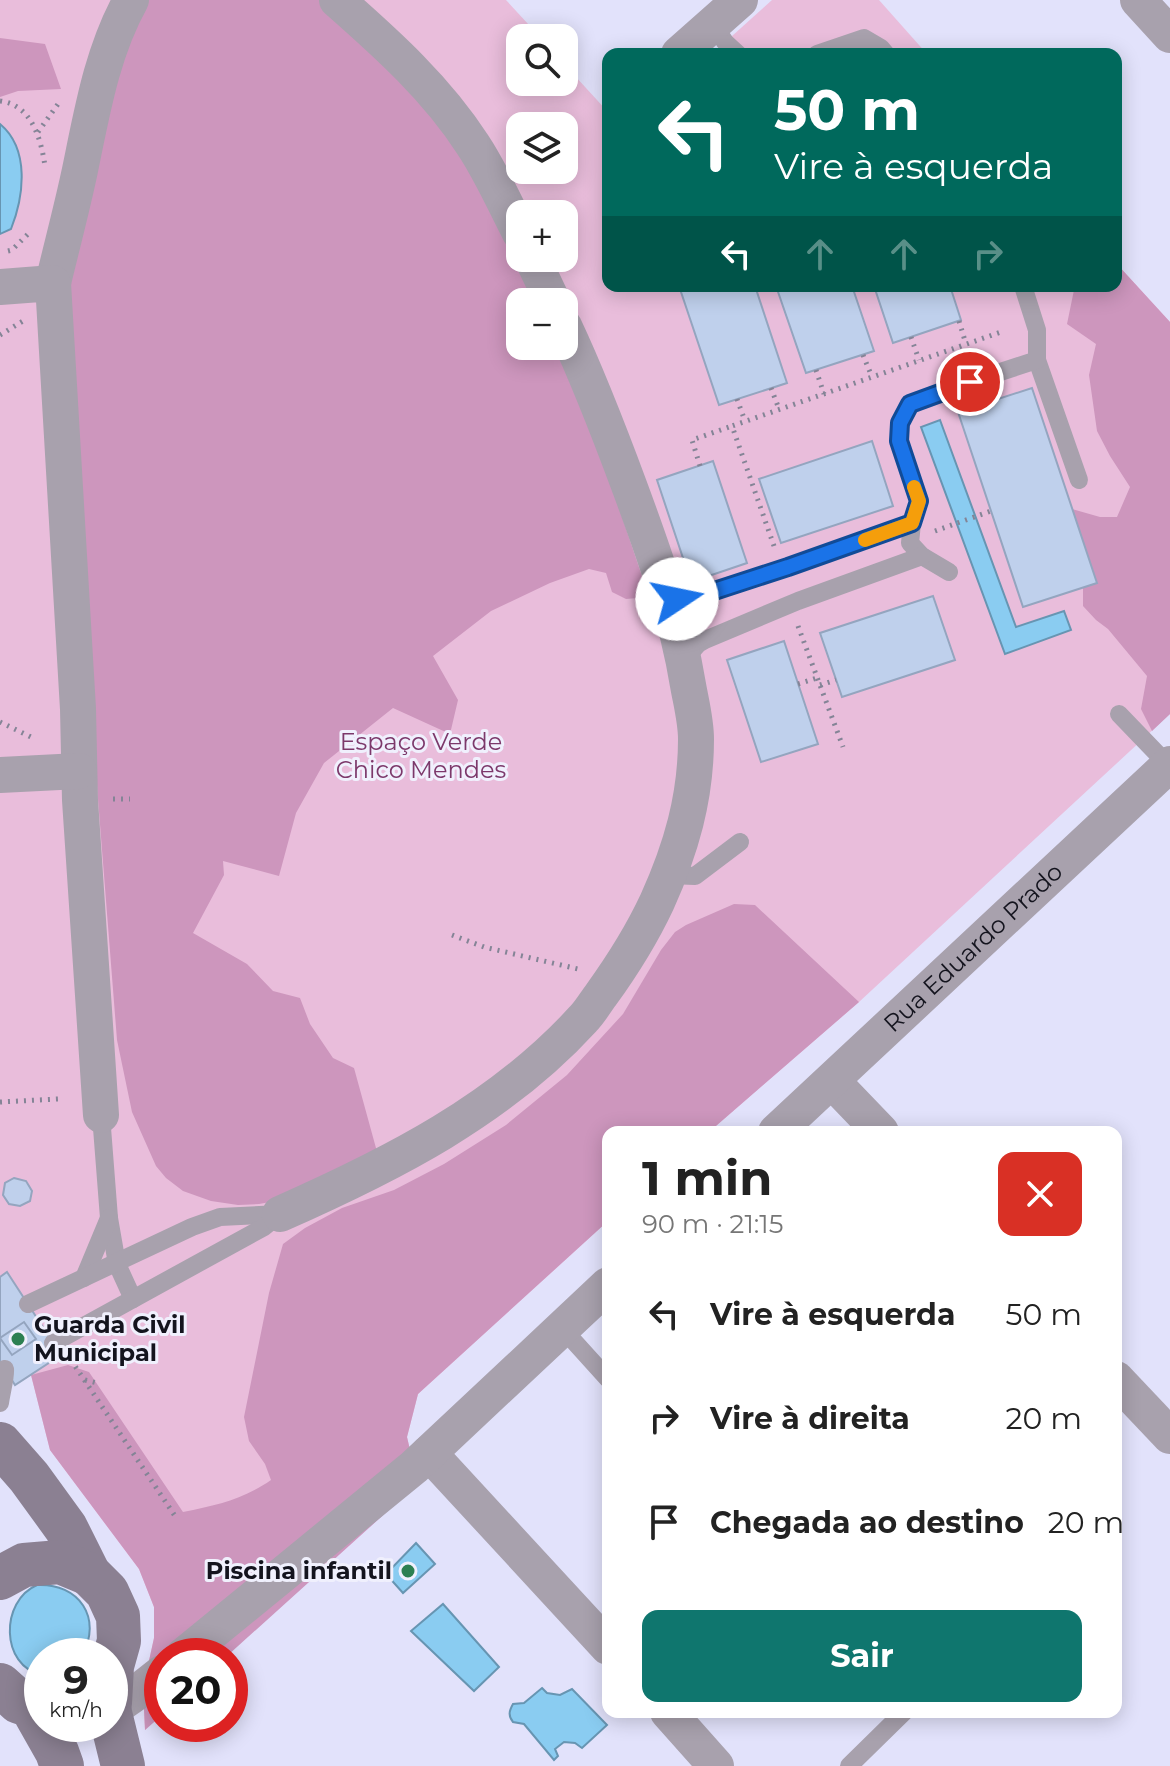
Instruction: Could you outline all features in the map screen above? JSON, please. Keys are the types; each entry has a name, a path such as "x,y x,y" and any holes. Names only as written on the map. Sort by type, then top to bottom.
{"main road":[{"path":"0,1444 46,1498 66,1528 89,1574 107,1592 118,1616 119,1638"},
{"path":"0,1578 24,1565 60,1562 89,1574"},
{"path":"17,1698 57,1752 62,1766"},
{"path":"117,1742 123,1766"}],"street":[{"path":"101,1115 53,283 91,110 123,14 131,0"},
{"path":"337,0 425,82 474,145 506,206"},
{"path":"1138,0 1170,35"},
{"path":"685,48 727,8"},
{"path":"0,287 53,283"},
{"path":"280,1214 407,1154 488,1104 534,1066 585,1018 607,987 648,922 683,838 691,800 696,737 677,625 619,458 578,360"},
{"name":"Rua Eduardo Prado","path":"783,1126 1169,765"},
{"path":"0,775 79,771"},
{"path":"832,1081 875,1126"},
{"path":"205,1638 429,1453 602,1290"},
{"path":"1122,1385 1170,1436"},
{"path":"429,1453 602,1640"},
{"path":"676,1718 716,1766"}],"lane":[{"path":"727,8 725,42 732,48"},
{"path":"835,48 864,38 881,48"},
{"path":"1025,292 1037,330 1037,360 1079,480"},
{"path":"949,572 922,556 910,543 919,501 899,441 900,423 910,404 1037,360"},
{"path":"684,660 698,644 783,588 912,523"},
{"path":"668,595 685,600 783,588 922,556"},
{"path":"1119,714 1169,765"},
{"path":"669,875 695,876 740,842"},
{"path":"101,1115 109,1218 117,1264 133,1299"},
{"path":"28,1304 192,1227 220,1217 280,1214"},
{"path":"60,1346 133,1299 264,1227 280,1214"},
{"path":"84,1278 109,1218"},
{"path":"561,1327 602,1372"},
{"path":"0,1403 5,1369"},
{"path":"849,1766 898,1718"}],"path":[{"path":"0,101 11,102 25,113 38,132 46,178"},
{"path":"0,252 12,250 33,229"},
{"path":"0,335 31,317"},
{"path":"959,321 966,344"},
{"path":"700,466 692,440 1001,332"},
{"path":"911,337 919,360"},
{"path":"863,355 872,377"},
{"path":"816,370 824,394"},
{"path":"771,388 779,409"},
{"path":"737,399 745,421"},
{"path":"732,426 783,588 843,747"},
{"path":"934,532 991,511"},
{"path":"798,684 817,678"},
{"path":"820,685 836,680"},
{"path":"0,722 40,741"},
{"path":"452,935 484,947 587,971"},
{"path":"0,1102 58,1099"},
{"path":"60,1346 175,1516 178,1505"},
{"path":"84,1380 97,1383"}],"green space":[{"name":"Espaço Verde Chico Mendes","path":"0,0 506,0 528,24 506,24 506,96 578,96 578,79 602,105 602,292 1122,292 1122,270 1170,322 1170,714 859,1002 716,1126 602,1126 602,1226 418,1394 407,1437 414,1467 245,1638 154,1638 154,1607 139,1569 50,1450 31,1375 61,1355 8,1273 0,1277"},
{"path":"772,0 879,0 922,48 719,48"}],"shaded area":[{"path":"141,0 327,0 443,120 503,222 506,228 506,272 526,272 534,288 506,288 506,360 566,360 649,597 626,599 612,592 606,573 589,569 550,583 491,611 433,656 458,700 450,734 393,708 324,763 296,813 279,876 223,861 224,875 193,933 247,964 273,991 300,998 310,1024 333,1058 354,1068 379,1159 287,1199 238,1205 211,1201 183,1191 156,1166 132,1112 117,1040 62,272"},
{"path":"0,38 45,44 61,89 18,91 0,97"},
{"path":"1122,270 1170,322 1170,714 1152,731 1141,709 1147,676 1108,629 1083,606 1072,509 1100,517 1117,517 1130,487 1097,431 1089,375 1096,344 1067,324 1074,292 1122,292"},
{"path":"734,904 755,905 859,1002 716,1126 602,1126 602,1226 418,1394 407,1437 414,1467 421,1481 247,1638 154,1638 154,1607 139,1569 50,1450 31,1375 68,1365 89,1372 183,1512 239,1497 271,1480 265,1464 249,1441 244,1417 269,1293 283,1244 342,1208 394,1190 444,1164 506,1125 567,1075 623,1014 675,932"}],"water":[{"path":"0,124 16,146 22,174 19,202 11,229 0,234"},
{"path":"940,420 1016,627 1064,611 1071,630 1005,654 921,427"},
{"name":"Piscina infantil","path":"416,1543 435,1564 403,1593 386,1574"},
{"path":"37,1585 52,1586 75,1597 88,1616 89,1638 24,1638 24,1665 12,1647 10,1633 11,1618 25,1593"},
{"path":"443,1604 499,1667 474,1691 411,1631"},
{"path":"542,1688 547,1693 560,1695 572,1689 607,1725 582,1748 575,1743 564,1742 555,1749 558,1756 554,1760 524,1724 513,1722 510,1716 513,1704 524,1703"}],"building":[{"path":"681,292 757,292 787,383 719,405"},
{"path":"778,292 854,292 874,351 806,373"},
{"path":"876,292 952,292 961,320 893,343"},
{"path":"1032,388 1097,583 1023,607 958,412"},
{"path":"872,441 893,506 781,543 759,479"},
{"path":"713,461 747,563 691,582 657,480"},
{"path":"933,596 955,660 842,697 820,633"},
{"path":"784,641 818,744 761,762 727,660"},
{"path":"14,1178 26,1181 32,1191 30,1201 20,1206 9,1204 3,1195 5,1183"},
{"path":"7,1272 61,1355 15,1385 0,1361 0,1277"},
{"name":"Guarda Civil Municipal","path":"24,1322 36,1339 12,1355 0,1338"}],"slow traffic":[{"path":"865,540 912,523 919,501 914,487"}],"place":[{"name":"Guarda Civil Municipal","path":"18,1339"},
{"name":"Piscina infantil","path":"408,1571"}],"route":[{"path":"677,599 696,597 912,523 919,501 899,441 900,423 910,404 970,382"}]}
